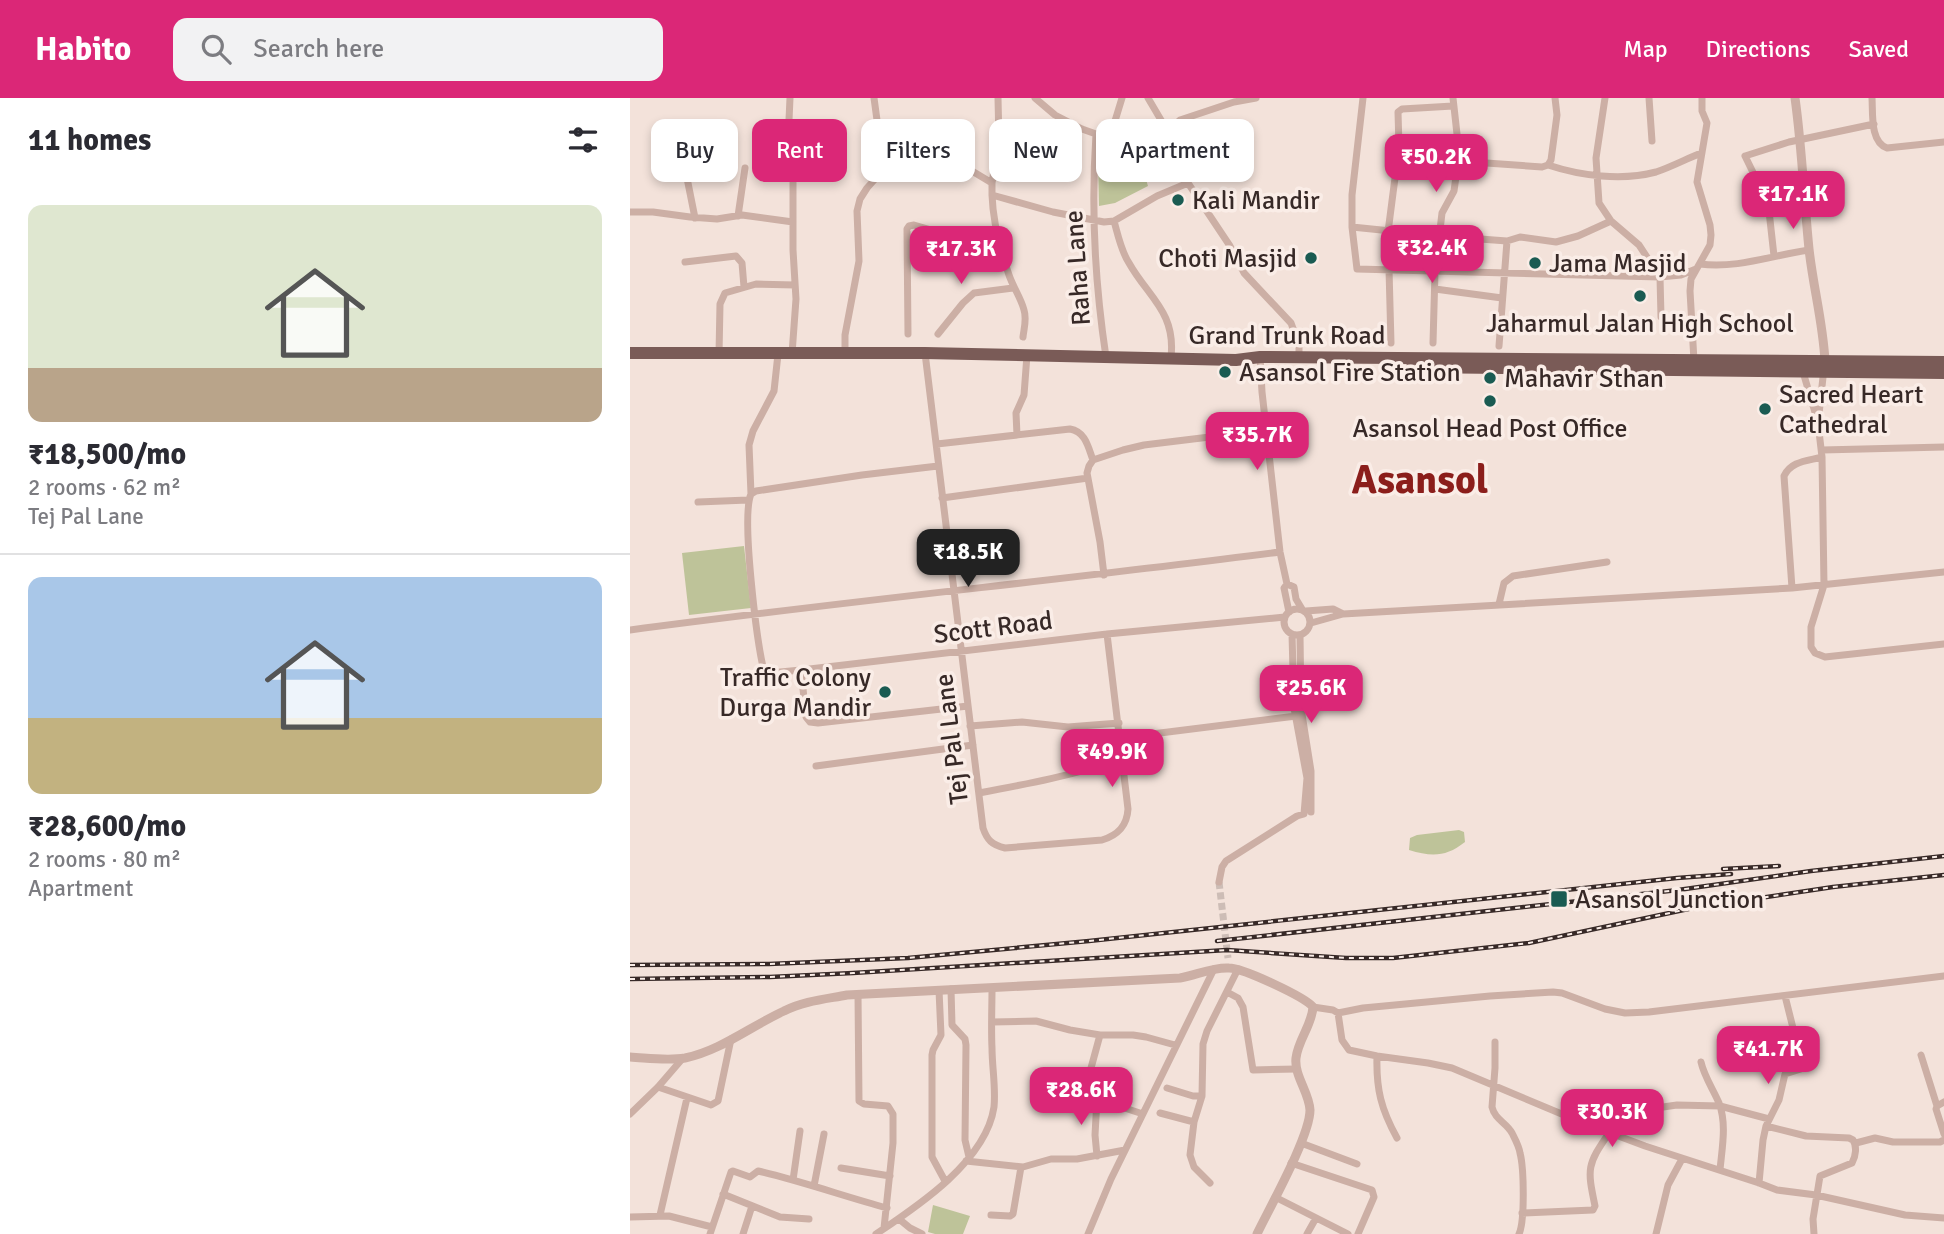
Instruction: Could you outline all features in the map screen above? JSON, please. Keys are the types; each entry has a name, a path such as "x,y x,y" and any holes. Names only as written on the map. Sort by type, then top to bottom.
{"main road":[{"name":"Grand Trunk Road","path":"630,353 925,353 1260,361 1299,358 1694,361 1824,367 1944,362"},
{"path":"1260,361 1564,370 1803,372 1824,367 1944,373"}],"street":[{"path":"790,98 795,285 792,354"},
{"path":"874,98 877,119"},
{"path":"998,98 999,142 992,183 993,215 1013,288 1024,309 1023,337"},
{"path":"1035,98 1055,115 1096,134"},
{"path":"1116,119 1122,98"},
{"path":"1148,98 1160,119"},
{"path":"1213,98 1214,108"},
{"path":"1183,119 1234,102 1256,98"},
{"path":"1363,98 1352,195 1352,227 1357,270 1660,277 1681,275 1698,267 1728,266 1810,250"},
{"path":"1548,165 1557,115 1555,98"},
{"path":"1605,98 1598,139 1599,203 1611,221 1639,245 1660,277 1661,317"},
{"path":"1649,98 1652,141"},
{"path":"1694,361 1691,279 1710,245 1711,235 1697,183 1707,123 1702,111 1702,98"},
{"path":"1795,98 1810,250 1824,345 1818,423"},
{"path":"1872,98 1877,141 1882,146 1887,148 1944,142"},
{"path":"1391,343 1388,232 1399,147 1399,110 1453,102 1461,158 1454,191 1441,213 1433,343"},
{"path":"1774,256 1766,199 1745,156 1800,140 1874,124"},
{"name":"Raha Lane","path":"1096,134 1094,171 1097,284 1106,357"},
{"path":"1461,158 1465,161 1509,165 1548,165 1573,172 1620,178 1655,172 1701,153"},
{"path":"738,216 745,168"},
{"path":"975,173 992,183"},
{"path":"688,182 695,218"},
{"path":"845,354 848,314 859,261 857,211 862,193 872,182"},
{"path":"992,195 1053,212 1114,221 1157,196 1188,183 1223,235 1248,279 1289,319 1298,345 1299,358"},
{"path":"630,212 717,219 738,216 793,222"},
{"path":"1114,221 1129,264 1156,300 1168,325 1172,339 1171,357"},
{"path":"1352,227 1507,241 1520,237 1548,241 1566,240 1611,221"},
{"path":"908,334 905,234 909,226 914,225 962,239 997,235"},
{"path":"1499,346 1507,241"},
{"path":"685,262 736,256 742,263 744,287"},
{"path":"719,354 720,304 725,293 762,284 795,285"},
{"path":"939,334 974,293 1013,288"},
{"path":"1435,289 1503,298"},
{"name":"Tej Pal Lane","path":"925,353 963,652 982,828 990,842 1005,848 1110,838 1122,829 1128,816 1122,759"},
{"path":"756,613 750,552 749,445 753,431 774,391 778,354"},
{"path":"1017,435 1016,413 1024,395 1027,355"},
{"path":"1260,361 1280,552 1287,584 1284,588 1286,628 1296,635"},
{"path":"1803,372 1818,423 1822,454 1824,585 1810,634 1811,647 1819,656 1825,657 1944,644"},
{"path":"937,444 1070,429 1078,430 1083,435 1093,460"},
{"path":"1104,575 1088,478 1089,466 1093,460 1144,445 1267,430"},
{"path":"1792,588 1784,476 1787,468 1822,454 1944,447"},
{"path":"698,502 750,497 756,491 939,466"},
{"path":"942,498 1088,478"},
{"path":"630,630 1280,552"},
{"path":"1499,604 1504,583 1513,576 1607,562"},
{"path":"1311,623 1343,614 1792,588 1944,572"},
{"path":"1287,584 1294,587 1296,599 1309,615 1311,623 1307,631 1296,635"},
{"path":"1287,615 1297,609 1333,609 1343,614"},
{"name":"Scott Road","path":"756,613 764,671 770,673 1287,615"},
{"path":"979,793 1045,781 1122,759 1107,634"},
{"path":"1296,635 1293,698 1307,778 1308,813"},
{"path":"1296,635 1301,708 1311,771 1308,813"},
{"path":"801,670 806,717 810,722 968,706"},
{"path":"1120,738 1296,716"},
{"path":"970,726 1022,722 1068,727 1119,723"},
{"path":"816,766 973,745"},
{"path":"1219,882 1222,867 1227,861 1297,816 1308,813"},
{"path":"630,1057 683,1058 731,1039 796,1005 859,994 1180,978 1228,963 1303,999 1313,1007 1338,1013 1363,1008 1553,992 1605,1009 1625,1013 1649,1012 1944,976"},
{"path":"1088,1234 1125,1150 1214,969"},
{"path":"1210,1183 1191,1162 1194,1122 1202,1096 1205,1038 1238,969"},
{"path":"951,989 952,1025 965,1039 966,1045 967,1159"},
{"path":"876,1234 919,1205 967,1159 986,1133 993,1111 994,1089 992,989"},
{"path":"939,990 941,1035 932,1055 931,1151 933,1162 945,1181"},
{"path":"1227,992 1238,999 1243,1007 1253,1070 1297,1069"},
{"path":"859,994 859,1101 864,1104 888,1106 892,1111 893,1143 884,1228"},
{"path":"1759,1183 1762,1148 1768,1122 1779,1100 1785,1074 1804,1068 1805,1064 1785,996"},
{"path":"1257,1234 1301,1143 1308,1120 1310,1105 1297,1069 1296,1056 1313,1007"},
{"path":"1338,1013 1342,1040 1349,1050 1451,1068 1609,1133 1777,1190 1816,1195 1905,1215 1944,1218"},
{"path":"992,1022 1036,1021 1070,1030 1100,1035 1133,1035 1175,1045"},
{"path":"1097,1156 1097,1099 1088,1079 1100,1035"},
{"path":"658,1087 687,1098 716,1104 731,1039"},
{"path":"1494,1042 1493,1113 1511,1133 1520,1153 1522,1228 1519,1234"},
{"path":"1921,1055 1940,1104 1944,1134"},
{"path":"1377,1056 1376,1080 1383,1111 1397,1138"},
{"path":"630,1114 683,1058"},
{"path":"1701,1062 1720,1106 1723,1130 1720,1170"},
{"path":"1167,1088 1202,1096"},
{"path":"660,1216 687,1098"},
{"path":"1097,1099 1143,1114"},
{"path":"1656,1108 1677,1105 1720,1106 1806,1136 1849,1138 1856,1143"},
{"path":"1160,1113 1194,1122"},
{"path":"793,1180 800,1131"},
{"path":"1522,1213 1593,1210 1595,1206 1589,1169 1594,1154 1609,1133"},
{"path":"814,1186 824,1134"},
{"path":"1856,1143 1875,1138 1894,1142 1944,1140"},
{"path":"1301,1143 1357,1164"},
{"path":"1814,1234 1820,1176 1852,1163 1856,1143"},
{"path":"967,1159 1021,1167 1051,1159 1077,1159 1125,1150"},
{"path":"1656,1234 1668,1185 1682,1158"},
{"path":"1291,1163 1372,1190 1374,1197 1358,1234"},
{"path":"991,1215 1013,1214 1021,1167"},
{"path":"841,1168 890,1176"},
{"path":"630,1217 681,1218 711,1231 732,1171 748,1177 758,1171 887,1208"},
{"path":"723,1194 783,1218 809,1219"},
{"path":"1275,1197 1348,1234"},
{"path":"743,1234 752,1206"},
{"path":"1307,1234 1316,1218"},
{"path":"899,1219 922,1234"}],"green space":[{"path":"1098,182 1147,182 1148,186 1115,203 1099,206"},
{"path":"744,546 751,608 689,615 682,553"},
{"path":"1459,830 1464,832 1465,842 1451,851 1425,854 1409,850 1410,838 1417,835"},
{"path":"933,1205 970,1216 963,1234 928,1232"}],"tunnel":[{"path":"1219,882 1228,958"}],"railway":[{"path":"1217,941 1678,890 1944,856"},
{"path":"1723,869 1779,866"},
{"path":"630,965 769,964 908,958 1731,874"},
{"path":"630,979 853,973 1227,950 1346,958 1393,958 1529,943 1693,908 1833,887 1944,875"}],"place":[{"name":"Kali Mandir","path":"1178,200"},
{"name":"Choti Masjid","path":"1311,258"},
{"name":"Jama Masjid","path":"1535,263"},
{"name":"Jaharmul Jalan High School","path":"1640,296"},
{"name":"Asansol Fire Station","path":"1225,372"},
{"name":"Mahavir Sthan","path":"1490,378"},
{"name":"Asansol Head Post Office","path":"1490,401"},
{"name":"Sacred Heart Cathedral","path":"1765,409"},
{"name":"Traffic Colony Durga Mandir","path":"885,692"},
{"name":"Asansol Junction","path":"1559,899"}],"district":[{"name":"Asansol","path":"1420,479"}]}
